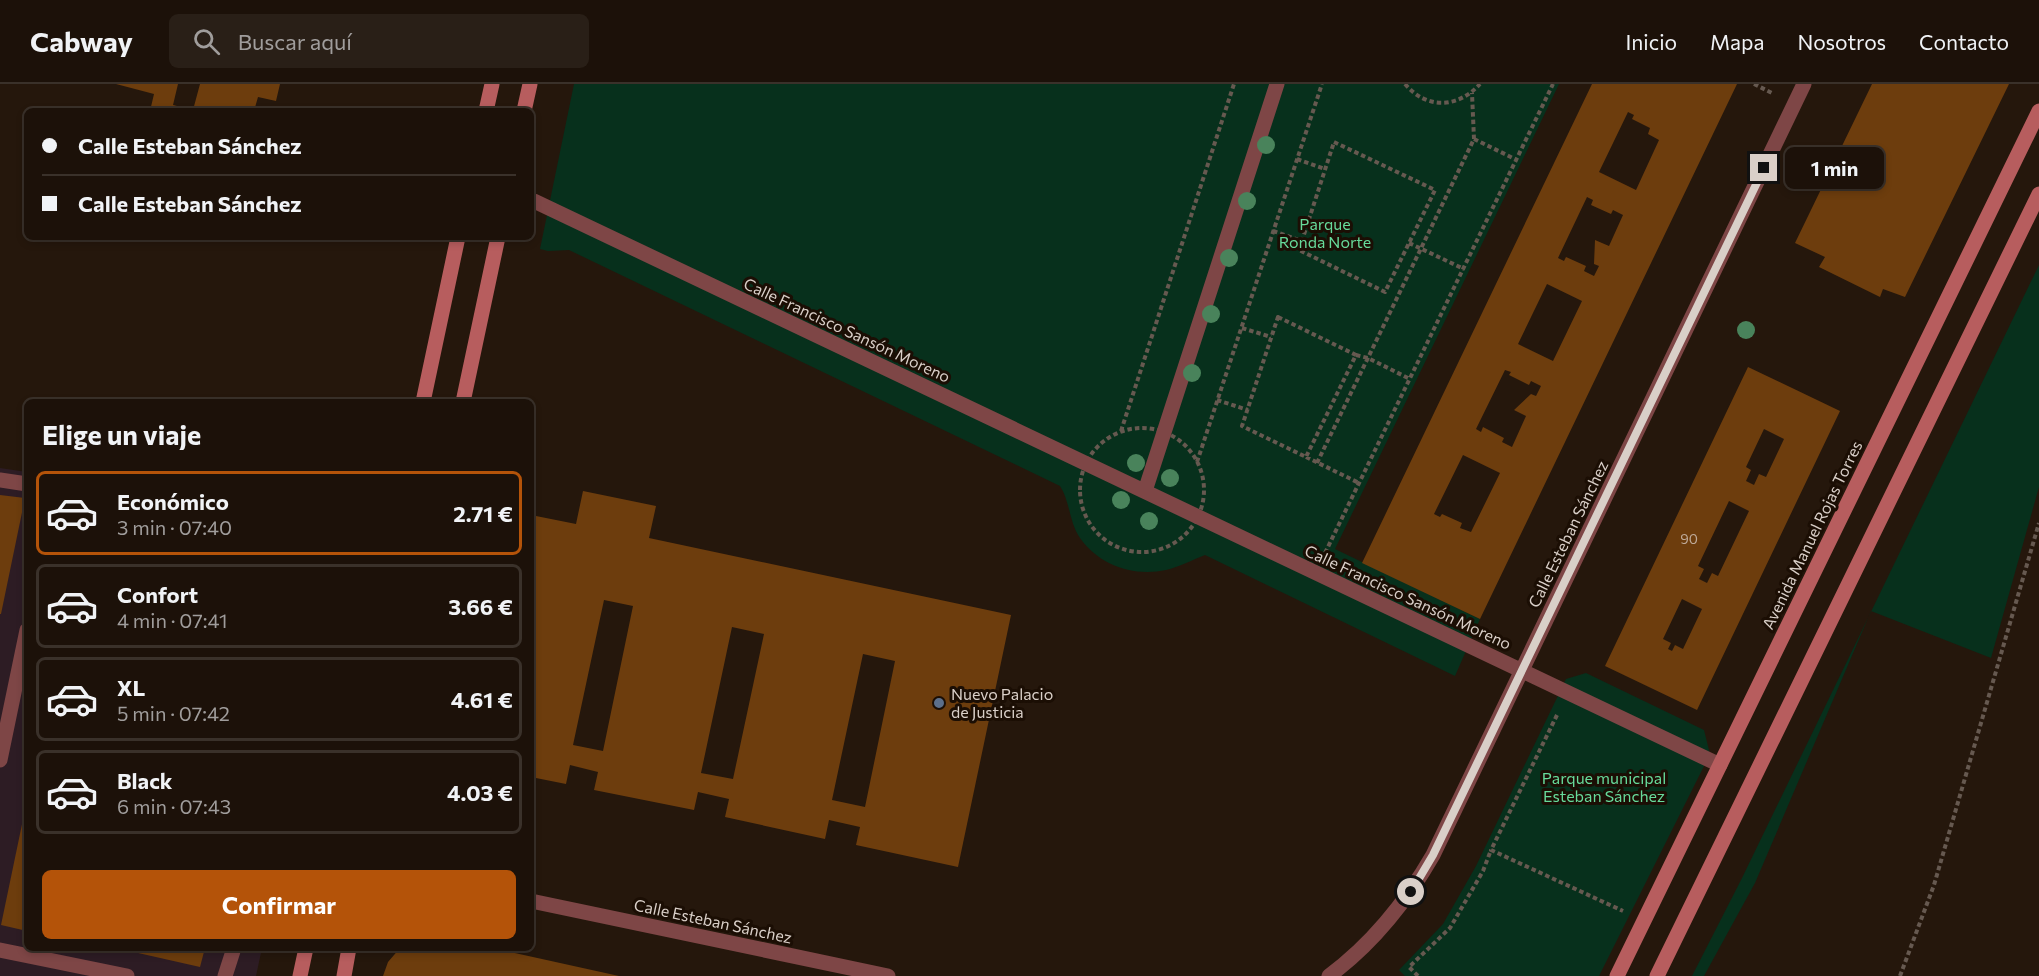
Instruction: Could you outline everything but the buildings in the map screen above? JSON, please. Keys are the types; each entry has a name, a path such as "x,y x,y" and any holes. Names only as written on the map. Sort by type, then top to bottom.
{"main road":[{"path":"487,108 492,84"},
{"path":"525,108 530,84"},
{"name":"Avenida Manuel Rojas Torres","path":"1617,976 2039,111"},
{"path":"1657,976 2039,194"},
{"path":"424,399 457,240"},
{"path":"464,399 497,240"},
{"path":"300,976 305,951"},
{"path":"344,976 348,951"}],"street":[{"path":"1145,491 1277,84"},
{"name":"Calle Esteban Sánchez","path":"1329,976 1383,925 1402,903 1419,881 1433,855 1804,84"},
{"name":"Calle Francisco Sansón Moreno","path":"534,201 1720,765"},
{"path":"0,480 24,483"},
{"path":"0,760 24,644"},
{"name":"Calle Esteban Sánchez","path":"534,902 888,976"},
{"path":"0,950 127,976"},
{"path":"225,976 233,951"}],"path":[{"path":"1121,432 1233,84"},
{"path":"1197,462 1322,84"},
{"path":"1405,84 1411,92 1425,100 1441,103 1457,101 1472,93 1480,84"},
{"path":"1325,553 1553,84"},
{"path":"1317,463 1474,139 1472,93"},
{"path":"1474,139 1517,160"},
{"path":"1334,142 1435,190 1385,292 1299,250 1325,169 1334,142"},
{"path":"1297,159 1325,169"},
{"path":"1273,231 1302,241"},
{"path":"1409,243 1464,269"},
{"path":"1359,483 1242,426 1278,317 1410,379"},
{"path":"1242,328 1271,338"},
{"path":"1306,457 1356,355"},
{"path":"1217,400 1248,410"},
{"path":"1900,976 1934,885 2039,523"},
{"path":"1418,976 1408,967 1450,928 1483,871 1558,711"},
{"path":"1491,850 1644,920"}],"shaded area":[{"path":"0,468 24,472 24,951 261,951 256,976 0,976"}],"green space":[{"name":"Parque Ronda Norte","path":"574,84 1559,84 1335,549 1480,619 1455,676 1205,555 1171,569 1154,572 1129,570 1107,562 1088,547 1076,532 1060,486 569,250 540,249"},
{"path":"2039,265 2039,487 1991,658 1871,611"},
{"path":"1868,617 1755,883 1704,976 1692,976 1742,878"},
{"name":"Parque municipal Esteban Sánchez","path":"1586,673 1704,730 1710,754 1599,976 1405,976 1399,970 1443,924 1476,866 1566,679"}],"place":[{"name":"Nuevo Palacio de Justicia","path":"939,703"}],"route":[{"path":"1411,892 1433,855 1764,168"}]}
